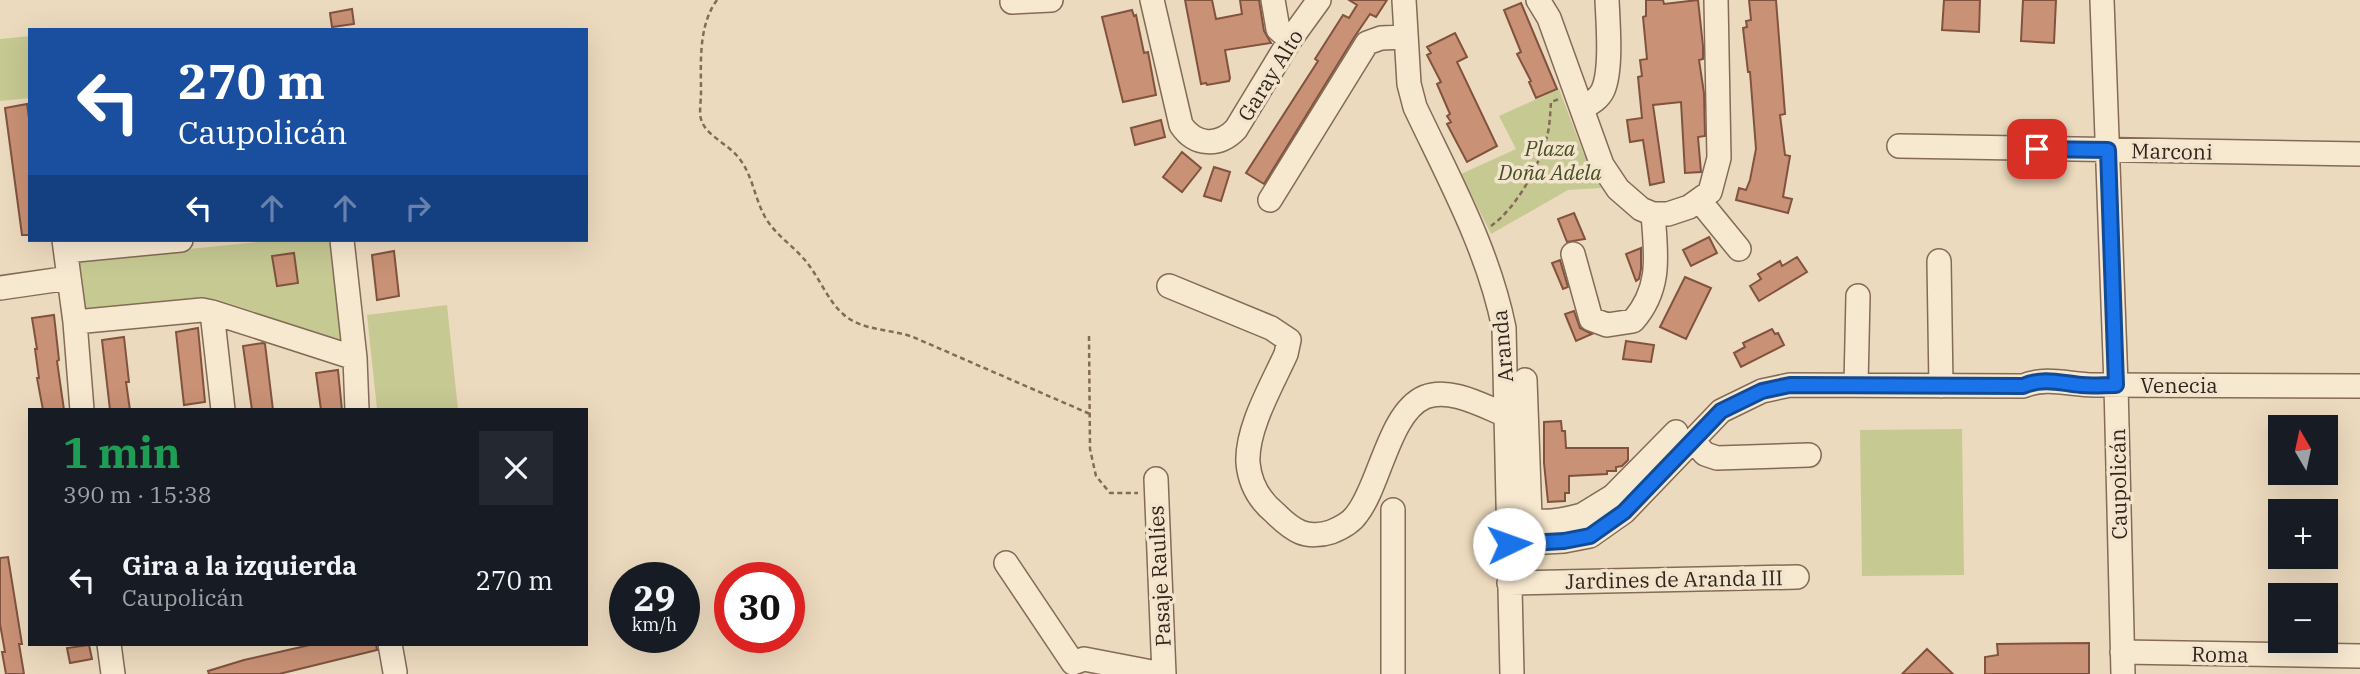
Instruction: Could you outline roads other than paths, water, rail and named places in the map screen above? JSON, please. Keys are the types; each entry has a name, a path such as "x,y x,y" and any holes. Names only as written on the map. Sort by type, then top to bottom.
{"street":[{"path":"1012,2 1051,0"},
{"name":"Garay Alto","path":"1152,0 1181,125 1187,134 1202,142 1219,140 1236,129 1290,40 1319,0"},
{"path":"1273,0 1278,29 1290,40"},
{"name":"Aranda","path":"1404,0 1409,84 1415,107 1476,235 1498,300 1504,328 1511,674"},
{"path":"1538,0 1549,18 1602,165 1618,189 1641,209 1653,214 1689,207 1710,192 1719,158 1716,0"},
{"path":"1582,108 1597,99 1605,83 1608,49 1607,0"},
{"name":"Caupolicán","path":"2102,0 2123,663"},
{"path":"1270,200 1360,51 1373,40 1405,37"},
{"name":"Marconi","path":"1899,146 2360,154"},
{"path":"1699,200 1739,249"},
{"path":"1573,254 1591,319 1607,325 1633,321 1639,315 1656,275 1653,214"},
{"path":"0,274 66,259 169,242"},
{"path":"342,242 355,358 357,408"},
{"path":"0,288 66,259"},
{"path":"66,259 75,322 82,408"},
{"path":"1938,261 1941,386"},
{"path":"1169,286 1271,328 1289,340 1286,354 1250,437 1248,457 1249,474 1265,506 1299,532 1308,535 1326,534 1343,527 1357,514 1401,419 1411,405 1427,396 1451,395 1506,415"},
{"path":"1856,385 1858,296"},
{"path":"75,322 202,310 355,358"},
{"path":"212,312 223,408"},
{"path":"1525,380 1530,516 1538,522 1568,519 1586,525"},
{"name":"Venecia","path":"1509,544 1564,541 1586,525 1624,512 1685,436 1721,411 1762,391 1790,385 2023,386 2033,382 2063,381 2078,385 2360,386"},
{"path":"1685,436 1705,454 1717,458 1809,455"},
{"name":"Pasaje Raulíes","path":"1156,486 1163,674"},
{"path":"1393,510 1393,674"},
{"path":"1006,563 1071,669 1084,659 1163,674"},
{"name":"Jardines de Aranda III","path":"1509,583 1797,577"},
{"path":"109,646 113,674"},
{"path":"390,646 396,672"},
{"name":"Roma","path":"2123,663 2360,656"}],"park label":[{"name":"Plaza Doña Adela","path":"1550,160"}]}
